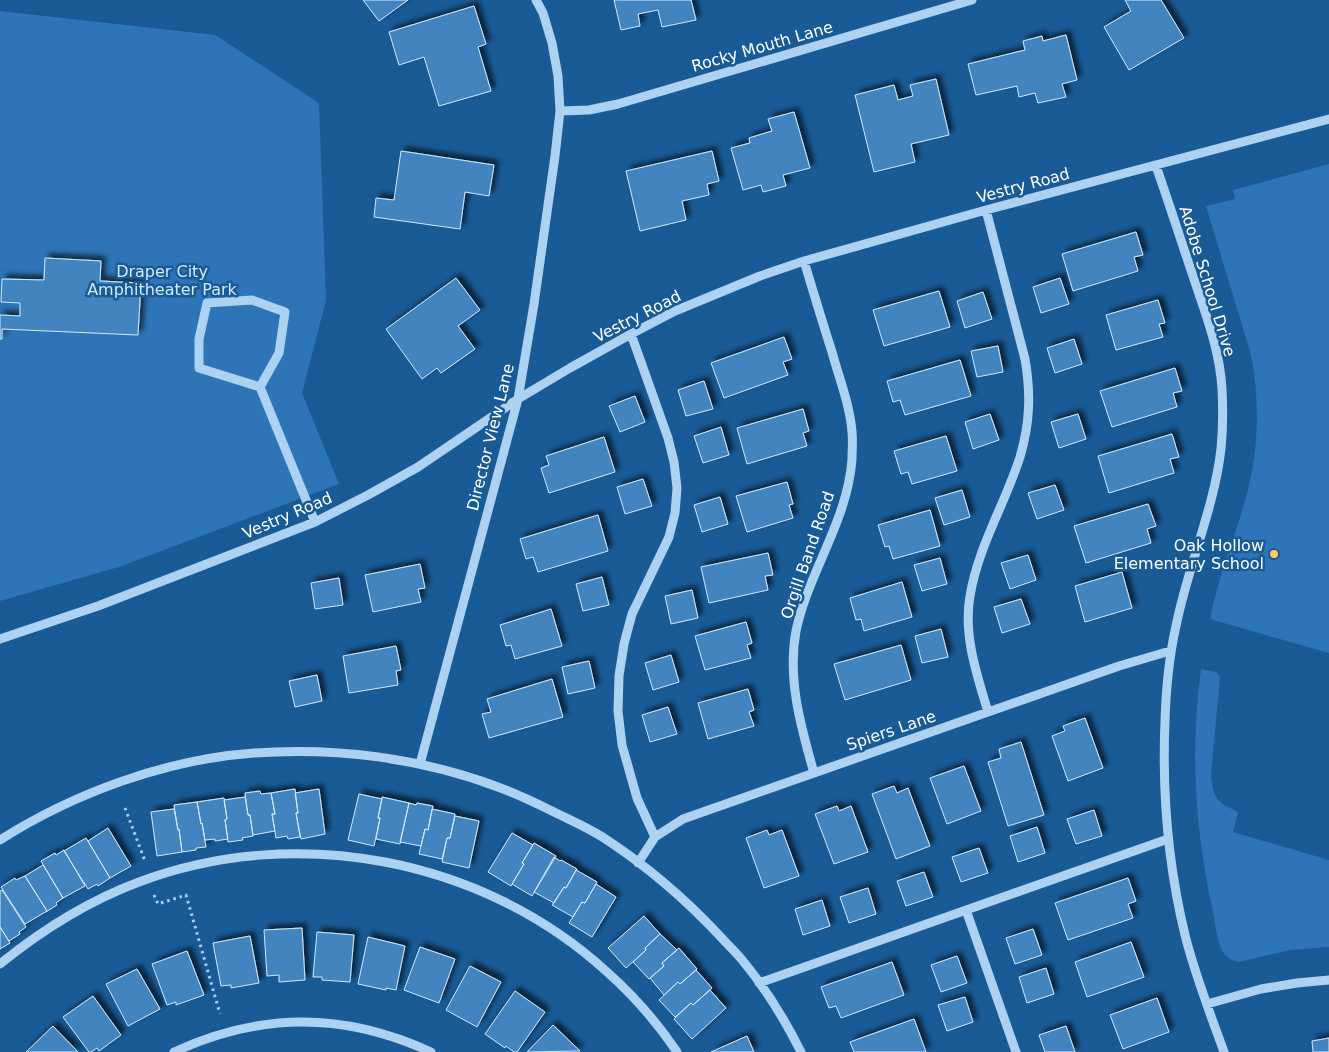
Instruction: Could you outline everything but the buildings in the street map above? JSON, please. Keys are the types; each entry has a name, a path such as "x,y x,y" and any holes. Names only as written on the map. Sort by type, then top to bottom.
{"street":[{"name":"Director View Lane","path":"420,764 518,399 534,304 556,156 560,112 558,76 552,43 543,14 536,0"},
{"name":"Rocky Mouth Lane","path":"560,112 589,110 618,104 972,0"},
{"name":"Vestry Road","path":"0,639 98,606 315,522 418,467 518,399 631,334 675,311 760,276 804,261 986,210 1329,119"},
{"name":"Adobe School Drive","path":"1156,166 1211,329 1218,358 1222,388 1221,449 1216,478 1183,596 1170,652 1166,700 1164,793 1168,839 1185,934 1224,1052"},
{"path":"986,210 1025,359 1029,383 1029,408 1020,457 981,554 970,597 968,620 970,641 988,712"},
{"name":"Orgill Band Road","path":"804,261 847,403 852,432 852,461 839,516 804,606 796,632 793,658 794,684 799,712 814,773"},
{"path":"252,300 285,312 279,353 260,386 199,368 199,339 206,304 252,300"},
{"path":"631,334 668,438 674,462 677,488 675,513 669,537 632,614 624,644 619,676 618,711 622,745 637,798 655,837"},
{"path":"260,386 315,522"},
{"name":"Spiers Lane","path":"638,863 655,837 683,819 1119,666 1170,652"},
{"path":"0,840 18,828 105,787 152,771 201,760 253,753 307,751 363,755 420,764 499,787 606,840 638,863 684,899 743,961 777,1009 801,1052"},
{"path":"759,983 1168,839"},
{"path":"0,964 61,919 100,899 150,878 232,858 305,853 346,856 387,862 427,872 466,885 540,921 574,944 606,970 662,1030 677,1052"},
{"path":"966,910 1016,1052"},
{"path":"1207,1004 1261,990 1297,983 1329,980"},
{"path":"174,1052 225,1032 285,1022 317,1022 349,1025 380,1032 431,1052"}],"path":[{"path":"125,808 145,861"},
{"path":"154,893 158,904 186,895 220,1014"}],"green space":[{"name":"Draper City Amphitheater Park","path":"0,11 215,35 319,103 326,300 302,393 339,484 119,567 0,601"},
{"path":"1329,164 1329,653 1210,619 1217,588 1242,512 1250,480 1256,444 1257,408 1251,355 1206,206 1235,199 1233,190"},
{"path":"1201,669 1216,672 1220,677 1211,775 1214,793 1224,805 1238,812 1233,832 1329,860 1329,947 1290,950 1239,962 1228,958 1220,946 1207,882 1198,821 1195,760"}],"place":[{"name":"Oak Hollow Elementary School","path":"1274,554"}]}
